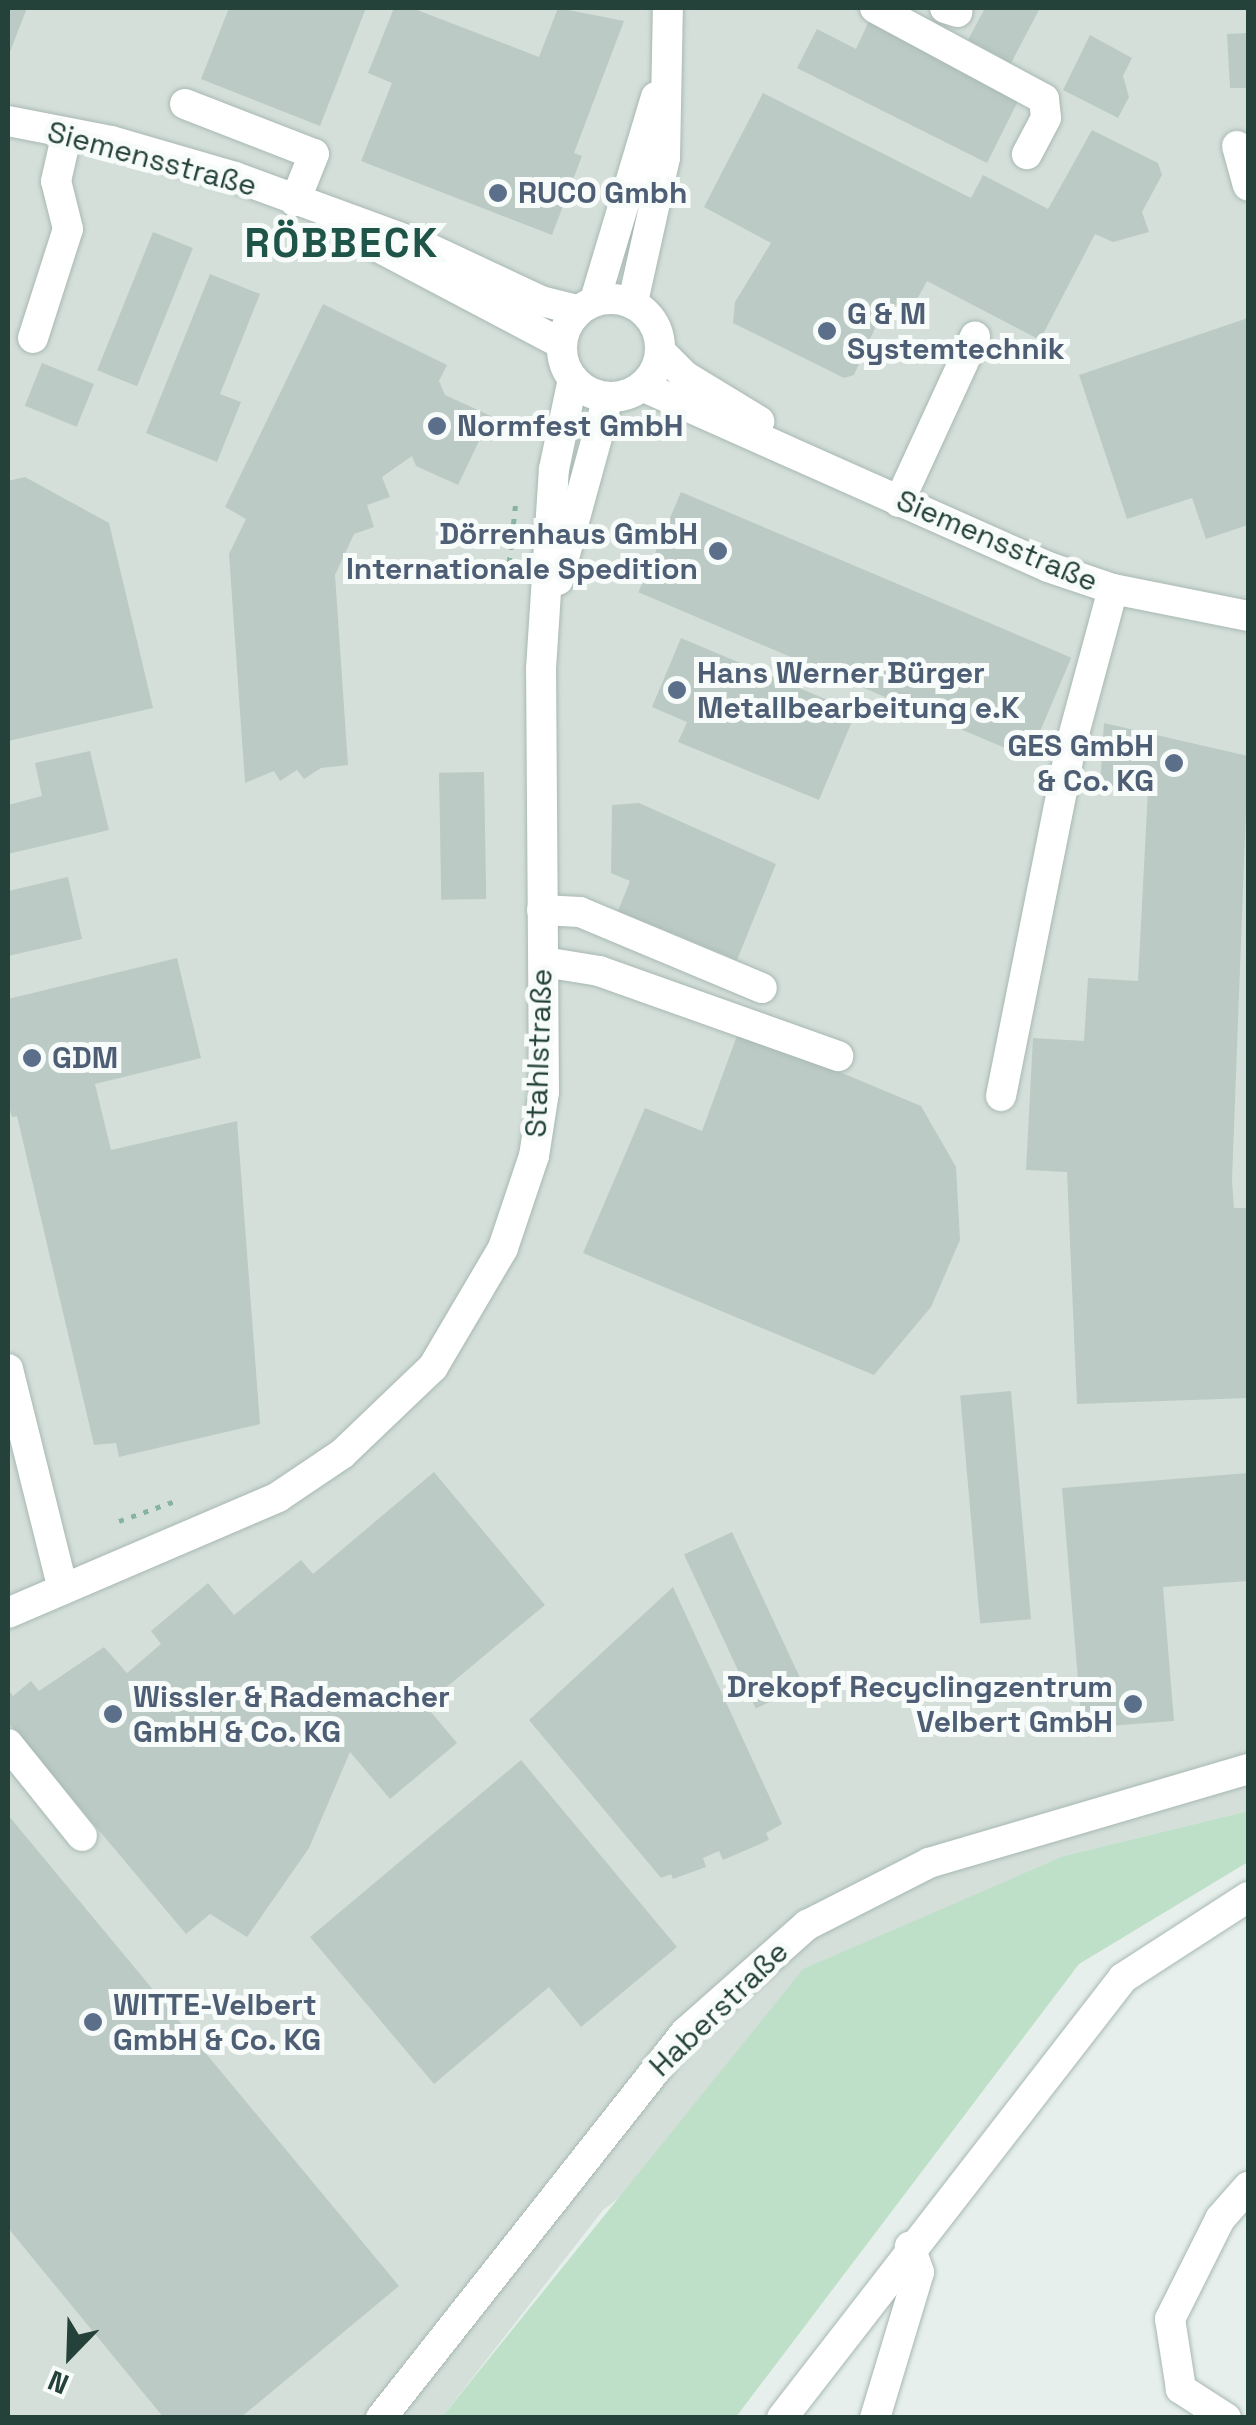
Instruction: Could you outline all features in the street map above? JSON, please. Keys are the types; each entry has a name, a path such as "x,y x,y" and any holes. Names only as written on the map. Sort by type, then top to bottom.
{"street":[{"path":"633,302 665,158 671,40 668,8"},
{"path":"875,8 1044,99 1046,118 1027,154"},
{"path":"633,302 658,332 660,351 644,386 608,397 588,392 562,363 562,344 586,305 671,40"},
{"path":"185,104 314,154 295,201"},
{"name":"Siemensstraße","path":"8,122 173,158 424,246 541,302 586,305"},
{"path":"32,338 68,228 56,181 67,132"},
{"path":"1237,146 1248,186"},
{"name":"Siemensstraße","path":"295,201 562,344"},
{"path":"586,305 633,302"},
{"path":"899,502 975,337"},
{"name":"Siemensstraße","path":"660,351 684,376 866,486"},
{"name":"Stahlstraße","path":"8,1613 278,1497 375,1428 433,1367 503,1248 534,1156 544,1092 544,636 554,470 573,379"},
{"name":"Siemensstraße","path":"644,386 899,502 1113,589 1248,616"},
{"name":"Stahlstraße","path":"544,636 608,397"},
{"path":"1001,1096 1072,741 1113,589"},
{"path":"542,910 580,912 762,988"},
{"path":"544,962 599,971 838,1056"},
{"path":"8,1370 63,1589"},
{"path":"8,1744 82,1836"},
{"name":"Haberstraße","path":"381,2418 686,2032 807,1925 929,1863 1248,1769"},
{"path":"782,2418 910,2247 1123,1978 1248,1897"},
{"path":"1226,2418 1180,2389 1170,2318 1220,2219 1248,2188"},
{"path":"876,2418 919,2272 910,2247"}],"path":[{"path":"508,575 516,500"},
{"path":"119,1521 178,1500"}],"shaded area":[{"path":"8,8 1248,8 1248,1811 1064,1856 603,2210 442,2417 8,2418"}],"green space":[{"path":"1248,1811 1248,1862 1079,1964 736,2417 442,2417 803,1969 1064,1856"}],"building":[{"path":"8,8 27,8 8,57"},
{"path":"229,8 366,8 320,126 201,79"},
{"path":"394,8 412,8 539,57 558,8 624,21 574,153 582,156 552,235 361,161 392,83 368,73"},
{"path":"985,8 1040,8 1011,63 968,40"},
{"path":"869,21 1020,97 987,163 797,68 817,29 856,49"},
{"path":"1248,33 1248,88 1230,88 1227,34"},
{"path":"1090,35 1132,58 1123,76 1129,97 1118,118 1063,90"},
{"path":"763,93 971,198 983,175 1048,209 1092,130 1158,163 1162,175 1142,212 1149,232 1113,242 1095,234 1040,340 927,281 910,312 887,301 854,375 844,378 733,323 735,302 771,243 704,207"},
{"path":"153,232 193,248 137,386 97,370"},
{"path":"210,274 260,294 220,394 241,402 217,462 146,433"},
{"path":"323,304 447,365 439,381 445,395 491,416 458,485 416,466 412,456 382,477 390,497 367,505 374,527 354,534 335,575 348,765 321,768 304,779 297,770 280,781 274,771 245,783 229,554 246,519 225,507"},
{"path":"1248,318 1248,525 1206,539 1192,498 1127,519 1079,375"},
{"path":"42,363 94,384 77,427 25,406"},
{"path":"25,477 109,523 153,708 8,741 8,481"},
{"path":"681,492 1071,658 1029,758 638,592"},
{"path":"681,638 856,712 819,800 678,742 687,722 652,707"},
{"path":"1104,723 1248,756 1232,1181 1234,1208 1248,1208 1248,1398 1077,1404 1067,1172 1026,1170 1033,1038 1084,1041 1088,978 1138,981 1148,789 1100,785"},
{"path":"90,751 109,830 8,854 8,805 42,796 35,763"},
{"path":"484,772 486,899 441,900 439,773"},
{"path":"639,803 776,864 737,960 618,911 630,881 611,873 612,805"},
{"path":"68,877 82,939 8,956 8,891"},
{"path":"177,958 201,1058 95,1084 111,1150 237,1121 260,1424 119,1457 116,1443 94,1445 17,1116 12,1117 9,1106 8,999"},
{"path":"739,1030 921,1106 956,1167 960,1240 931,1307 874,1375 583,1253 645,1108 702,1131"},
{"path":"1011,1391 1031,1619 980,1624 960,1395"},
{"path":"434,1472 545,1605 425,1705 457,1743 390,1799 350,1752 309,1848 247,1937 210,1914 186,1934 8,1722 8,1689 13,1696 31,1681 39,1691 104,1647 127,1673 161,1644 151,1631 208,1583 234,1615 301,1560 313,1574"},
{"path":"1248,1473 1248,1581 1163,1587 1174,1721 1082,1728 1062,1488"},
{"path":"732,1532 804,1686 756,1708 684,1554"},
{"path":"673,1587 782,1824 766,1833 769,1840 723,1860 719,1851 703,1858 706,1867 673,1879 671,1874 661,1878 529,1720"},
{"path":"521,1760 677,1947 581,2027 549,1987 434,2084 310,1937"},
{"name":"WITTE-Velbert GmbH & Co. KG","path":"8,1815 399,2286 240,2418 164,2418 8,2228"}],"place":[{"name":"RUCO Gmbh","path":"498,193"},
{"name":"G & M Systemtechnik","path":"827,331"},
{"name":"Normfest GmbH","path":"437,426"},
{"name":"Dörrenhaus GmbH Internationale Spedition","path":"718,551"},
{"name":"Hans Werner Bürger Metallbearbeitung e.K","path":"677,690"},
{"name":"GES GmbH & Co. KG","path":"1174,763"},
{"name":"GDM","path":"32,1058"},
{"name":"Drekopf Recyclingzentrum Velbert GmbH","path":"1133,1704"},
{"name":"Wissler & Rademacher GmbH & Co. KG","path":"113,1714"},
{"name":"WITTE-Velbert GmbH & Co. KG","path":"93,2022"}],"district":[{"name":"RÖBBECK","path":"342,244"}]}
